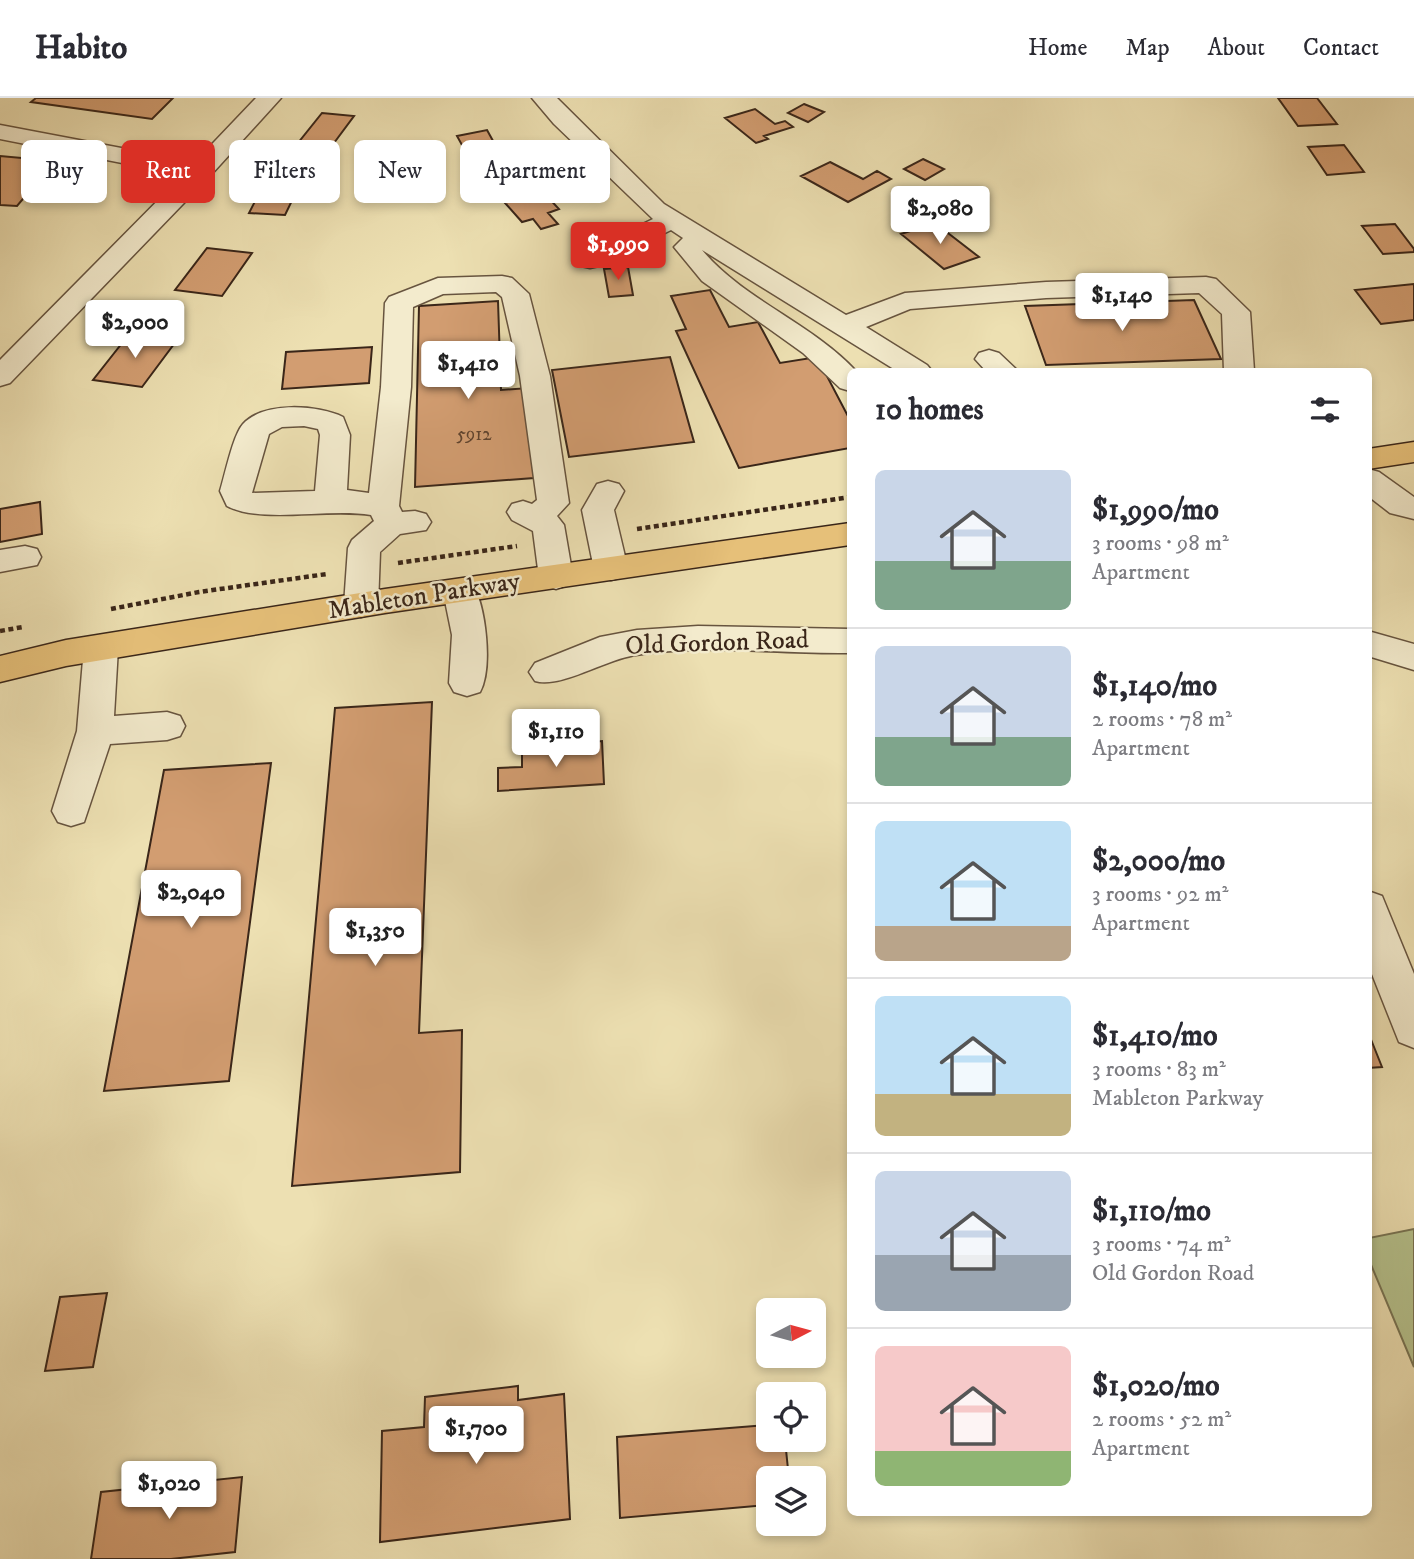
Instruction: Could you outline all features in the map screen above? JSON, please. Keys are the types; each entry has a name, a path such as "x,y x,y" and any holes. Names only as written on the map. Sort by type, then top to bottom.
{"main road":[{"path":"1372,457 1414,452"},
{"name":"Mableton Parkway","path":"0,669 101,648 361,605 847,534"}],"street":[{"path":"215,157 269,98"},
{"path":"544,98 562,119 655,209 912,368"},
{"path":"0,132 121,156"},
{"path":"0,377 171,203"},
{"path":"590,260 625,240 672,220"},
{"path":"701,237 687,247 698,266 801,339 841,370 847,378"},
{"path":"361,605 364,548 396,517 399,303 438,286 502,284 515,294 544,428 553,502 529,515 548,526 555,577"},
{"path":"844,326 905,301 1206,285 1236,312 1239,368"},
{"path":"1372,482 1401,506 1414,508"},
{"path":"608,491 598,510 611,569"},
{"path":"330,500 369,502 396,517"},
{"path":"460,591 469,635 467,683"},
{"name":"Old Gordon Road","path":"547,672 600,650 637,642 698,638 847,641"},
{"path":"1372,644 1414,657"},
{"path":"71,811 95,731 101,648"},
{"path":"95,731 167,726"},
{"path":"1372,919 1414,1029"}],"green space":[{"path":"1414,1229 1414,1367 1372,1267 1372,1237"}],"building":[{"path":"36,98 173,98 152,119 31,102"},
{"path":"1278,98 1317,98 1337,124 1298,126"},
{"path":"804,104 824,112 808,122 788,113"},
{"path":"755,109 775,124 785,121 793,127 764,136 768,139 756,143 725,118"},
{"path":"322,113 354,116 336,140 300,140"},
{"path":"487,130 493,140 460,141 457,136"},
{"path":"1344,145 1364,172 1327,175 1308,147"},
{"path":"0,156 21,158 21,201 17,206 0,205"},
{"path":"923,159 944,169 925,180 904,169"},
{"path":"830,162 863,179 877,171 891,179 848,202 801,176"},
{"path":"254,203 291,203 285,215 249,213"},
{"path":"505,203 553,203 559,209 548,213 558,224 541,229 533,219 522,222"},
{"path":"935,223 979,257 944,269 901,234"},
{"path":"1395,224 1414,252 1383,254 1362,226"},
{"path":"207,248 252,253 222,296 175,290"},
{"path":"628,267 633,295 609,297 604,269"},
{"path":"1414,284 1414,320 1381,324 1355,290"},
{"path":"710,290 729,327 758,322 780,363 817,357 847,414 847,449 739,468 676,331 686,329 671,296"},
{"path":"1194,300 1221,359 1046,365 1025,306"},
{"path":"498,301 501,390 529,388 534,478 415,487 419,306"},
{"path":"130,333 177,340 142,387 93,380"},
{"path":"372,347 369,383 282,389 286,352"},
{"path":"670,357 694,442 569,457 552,370"},
{"path":"40,502 42,534 0,542 0,509"},
{"path":"432,702 419,1033 462,1030 460,1172 292,1186 335,708"},
{"path":"602,741 604,784 498,791 498,768 522,767 522,753 571,750 571,744"},
{"path":"271,763 229,1081 104,1091 164,770"},
{"path":"1372,1042 1382,1067 1372,1068"},
{"path":"107,1293 93,1367 45,1371 60,1297"},
{"path":"518,1386 518,1400 564,1394 570,1519 380,1542 382,1431 424,1427 425,1397"},
{"path":"756,1426 756,1452 786,1452 788,1466 756,1466 756,1506 620,1518 617,1437"},
{"path":"242,1477 235,1552 171,1559 91,1559 101,1492"}]}
